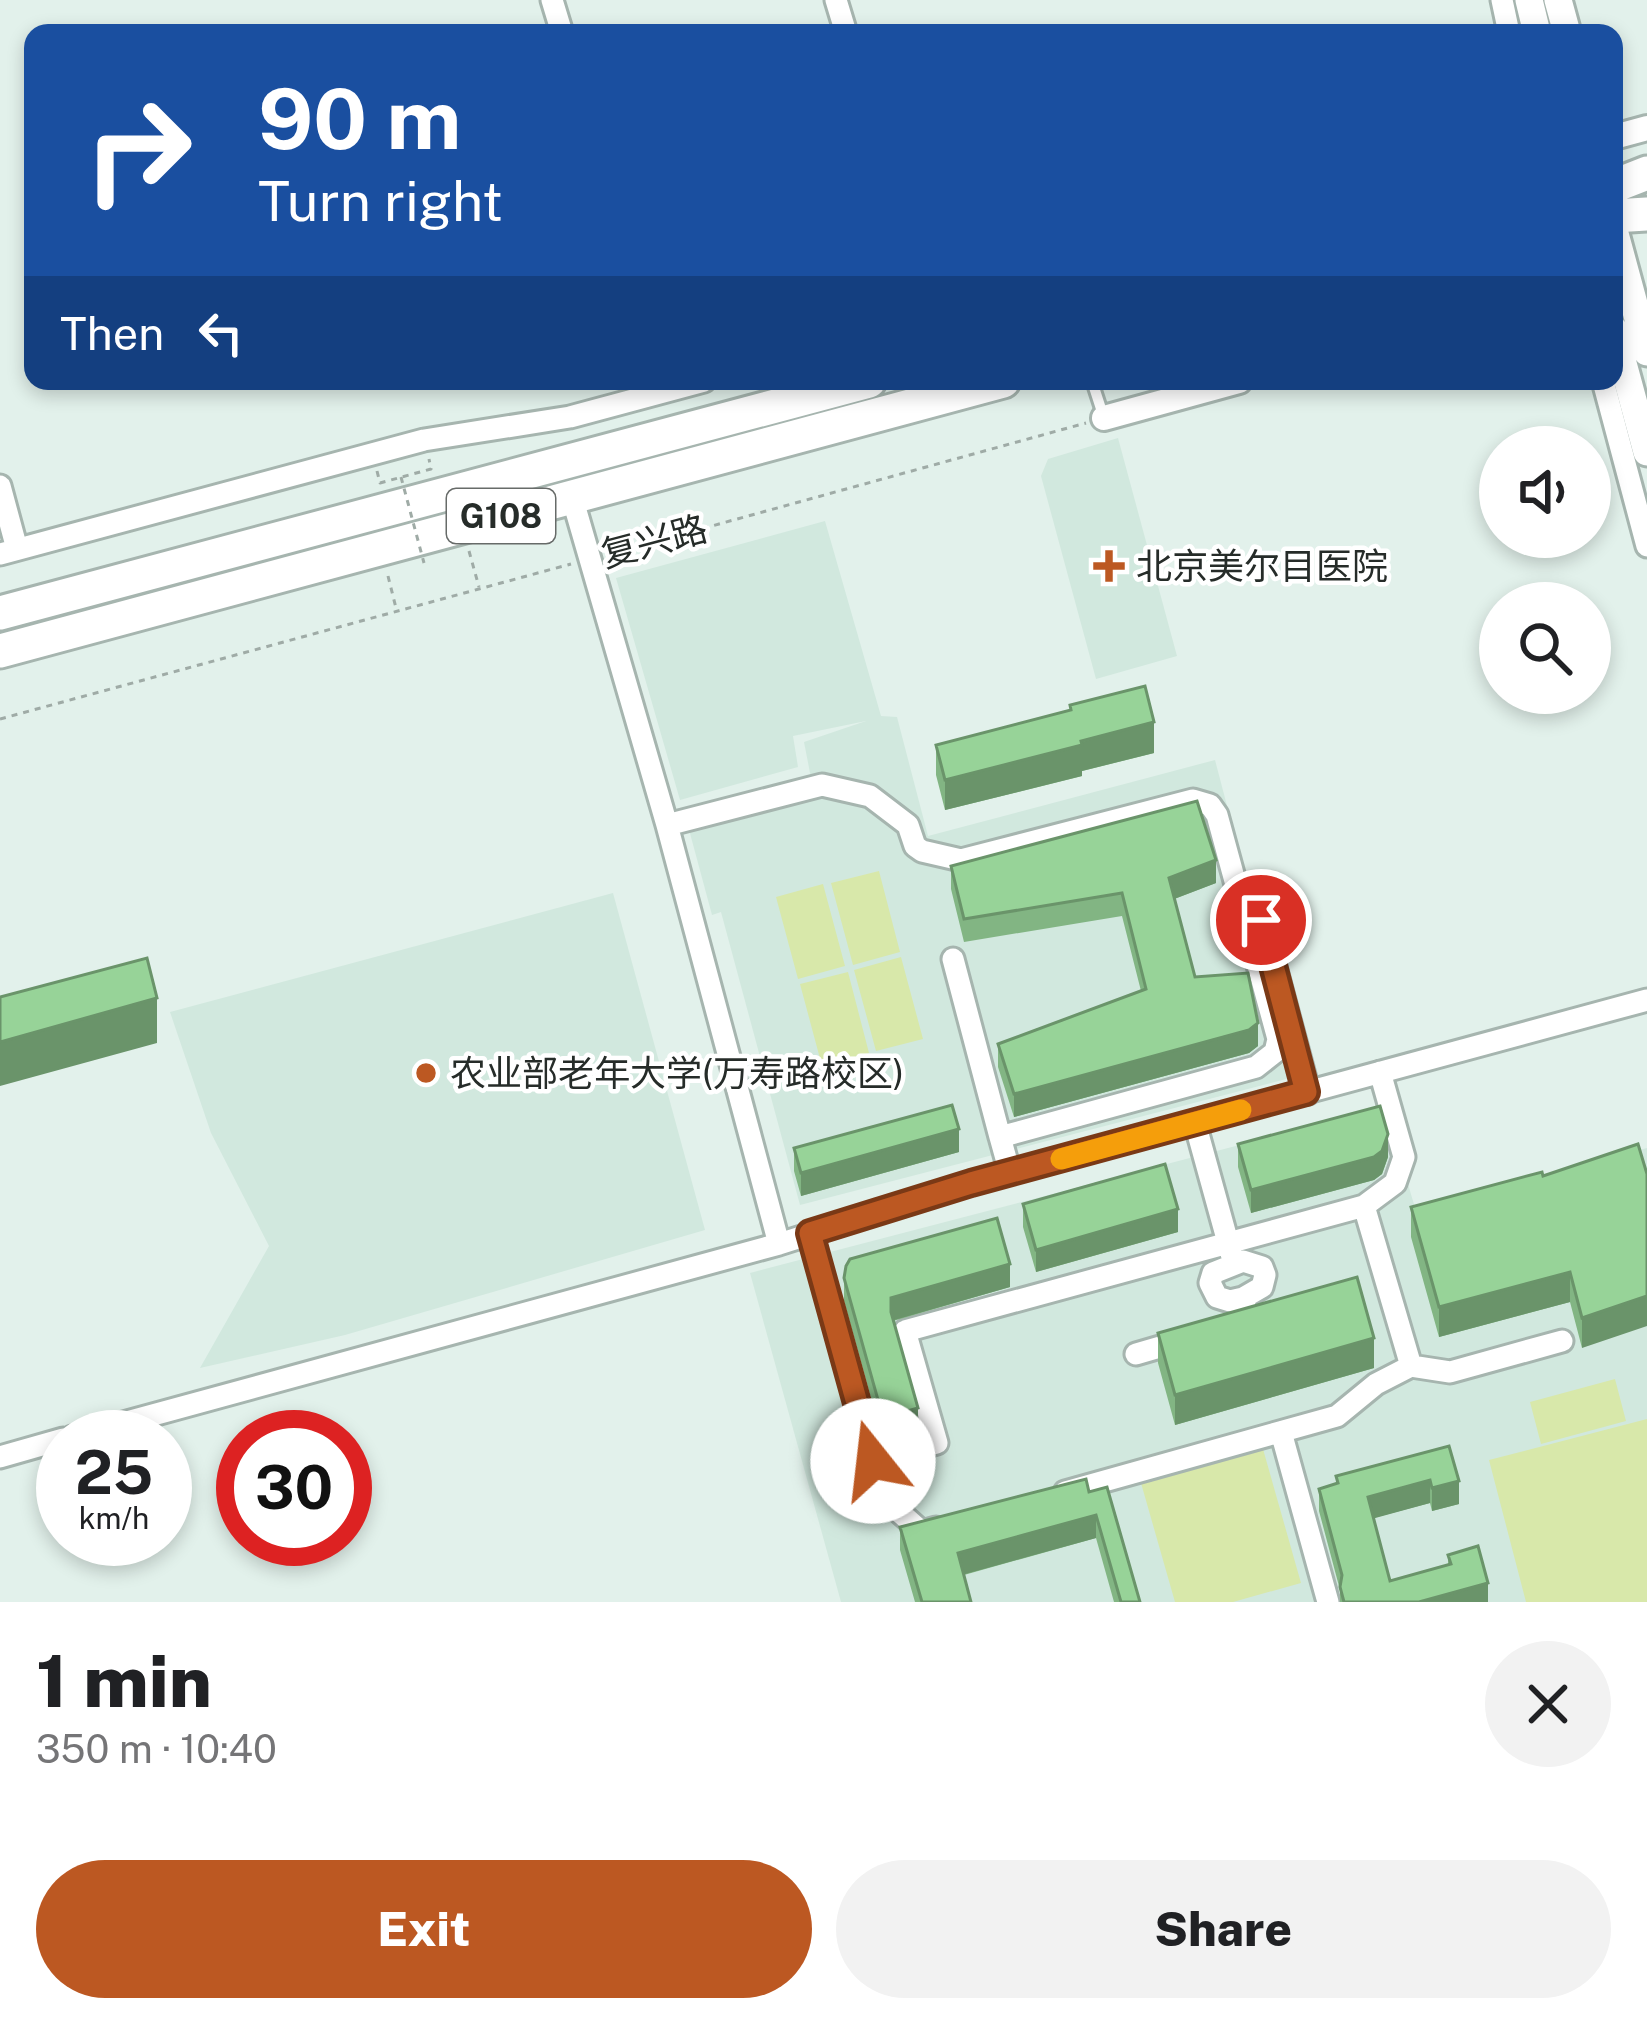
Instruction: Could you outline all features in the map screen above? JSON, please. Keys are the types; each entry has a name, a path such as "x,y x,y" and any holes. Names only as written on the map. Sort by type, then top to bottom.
{"highway":[{"name":"G108","path":"0,613 835,390"},
{"name":"复兴路","path":"0,651 970,390"}],"main road":[{"path":"1633,283 1647,352"},
{"path":"1623,363 1647,452"}],"street":[{"path":"0,486 8,551 424,440 570,418 671,390"},
{"path":"1104,418 1206,390"},
{"path":"1605,390 1647,546"},
{"path":"572,497 667,825 779,1244"},
{"path":"667,825 823,785 870,796 908,825 915,846 922,851 961,860 1193,800 1210,805 1217,815 1278,1039 1275,1052 1256,1067 1000,1137"},
{"path":"1261,920 1306,1092"},
{"path":"953,959 1010,1173"},
{"path":"171,1410 779,1244 1010,1173 1647,1000"},
{"path":"873,1461 938,1443 905,1331 1231,1253 1364,1206 1395,1183 1404,1156 1380,1072"},
{"path":"1195,1123 1231,1253"},
{"path":"1364,1206 1411,1366"},
{"path":"810,1233 887,1502 922,1532 967,1520"},
{"path":"1231,1253 1256,1263 1265,1273 1262,1288 1243,1298 1222,1300 1211,1286 1216,1270 1231,1253"},
{"path":"1364,1291 1387,1284"},
{"path":"1243,1298 1249,1322"},
{"path":"1226,1328 1272,1316"},
{"path":"1136,1354 1204,1335"},
{"path":"1034,1501 1337,1416 1376,1384 1411,1366 1450,1372 1562,1341"},
{"path":"1281,1432 1328,1602"},
{"path":"0,1456 36,1446"}],"lane":[{"path":"1095,390 1104,418"}],"path":[{"name":"复兴路","path":"0,719 1104,418"},
{"path":"380,483 431,469"},
{"path":"400,477 424,563"},
{"path":"470,551 480,589"},
{"path":"387,573 397,612"}],"shaded area":[{"name":"北京美尔目医院","path":"1118,438 1177,656 1096,679 1041,476 1048,459"},
{"path":"825,521 881,716 897,717 928,836 1215,760 1298,1076 800,1205 721,912 712,915 684,811 811,778 804,742 866,721 793,736 798,767 680,800 616,578"},
{"name":"农业部老年大学(万寿路校区)","path":"613,893 705,1230 345,1335 200,1368 269,1246 211,1133 170,1012"},
{"path":"1385,1107 1416,1211 1647,1148 1647,1602 841,1602 750,1273"}],"green space":[{"path":"879,871 900,952 853,965 831,883"},
{"path":"823,884 845,966 798,979 776,897"},
{"path":"901,957 923,1039 876,1051 854,970"},
{"path":"848,972 869,1053 822,1066 800,984"},
{"path":"1615,1379 1626,1421 1541,1444 1530,1402"},
{"path":"1647,1419 1647,1602 1526,1602 1489,1460"},
{"path":"1261,1442 1301,1583 1233,1602 1175,1602 1139,1476"}],"building":[{"path":"1145,686 1154,722 945,780 936,745"},
{"path":"1197,801 1216,860 1169,878 1195,977 1248,973 1258,1023 1249,1030 1014,1094 998,1044 1146,989 1122,893 964,919 951,866"},
{"path":"147,958 157,998 0,1042 0,997"},
{"path":"952,1105 959,1129 801,1173 794,1148"},
{"path":"1380,1106 1388,1134 1382,1151 1374,1157 1251,1190 1238,1144"},
{"path":"1638,1144 1647,1174 1647,1296 1582,1318 1570,1272 1439,1307 1411,1207 1542,1172 1543,1176"},
{"path":"1165,1164 1178,1209 1036,1250 1023,1204"},
{"path":"997,1218 1010,1264 891,1298 918,1408 883,1418 844,1278 846,1266 850,1259"},
{"path":"1357,1277 1374,1338 1175,1395 1158,1333"},
{"path":"1449,1446 1459,1481 1432,1488 1430,1480 1368,1497 1390,1581 1451,1564 1448,1555 1478,1546 1488,1583 1419,1602 1344,1602 1342,1575 1319,1489 1338,1483 1336,1476"},
{"path":"1086,1479 1089,1492 1107,1487 1140,1602 1121,1602 1096,1515 958,1553 971,1602 922,1602 900,1527"}],"slow traffic":[{"path":"1061,1159 1241,1110"}],"place":[{"name":"北京美尔目医院","path":"1109,566"},
{"name":"农业部老年大学(万寿路校区)","path":"426,1073"}],"route":[{"path":"873,1461 810,1233 971,1183 1306,1092 1261,920"}]}
